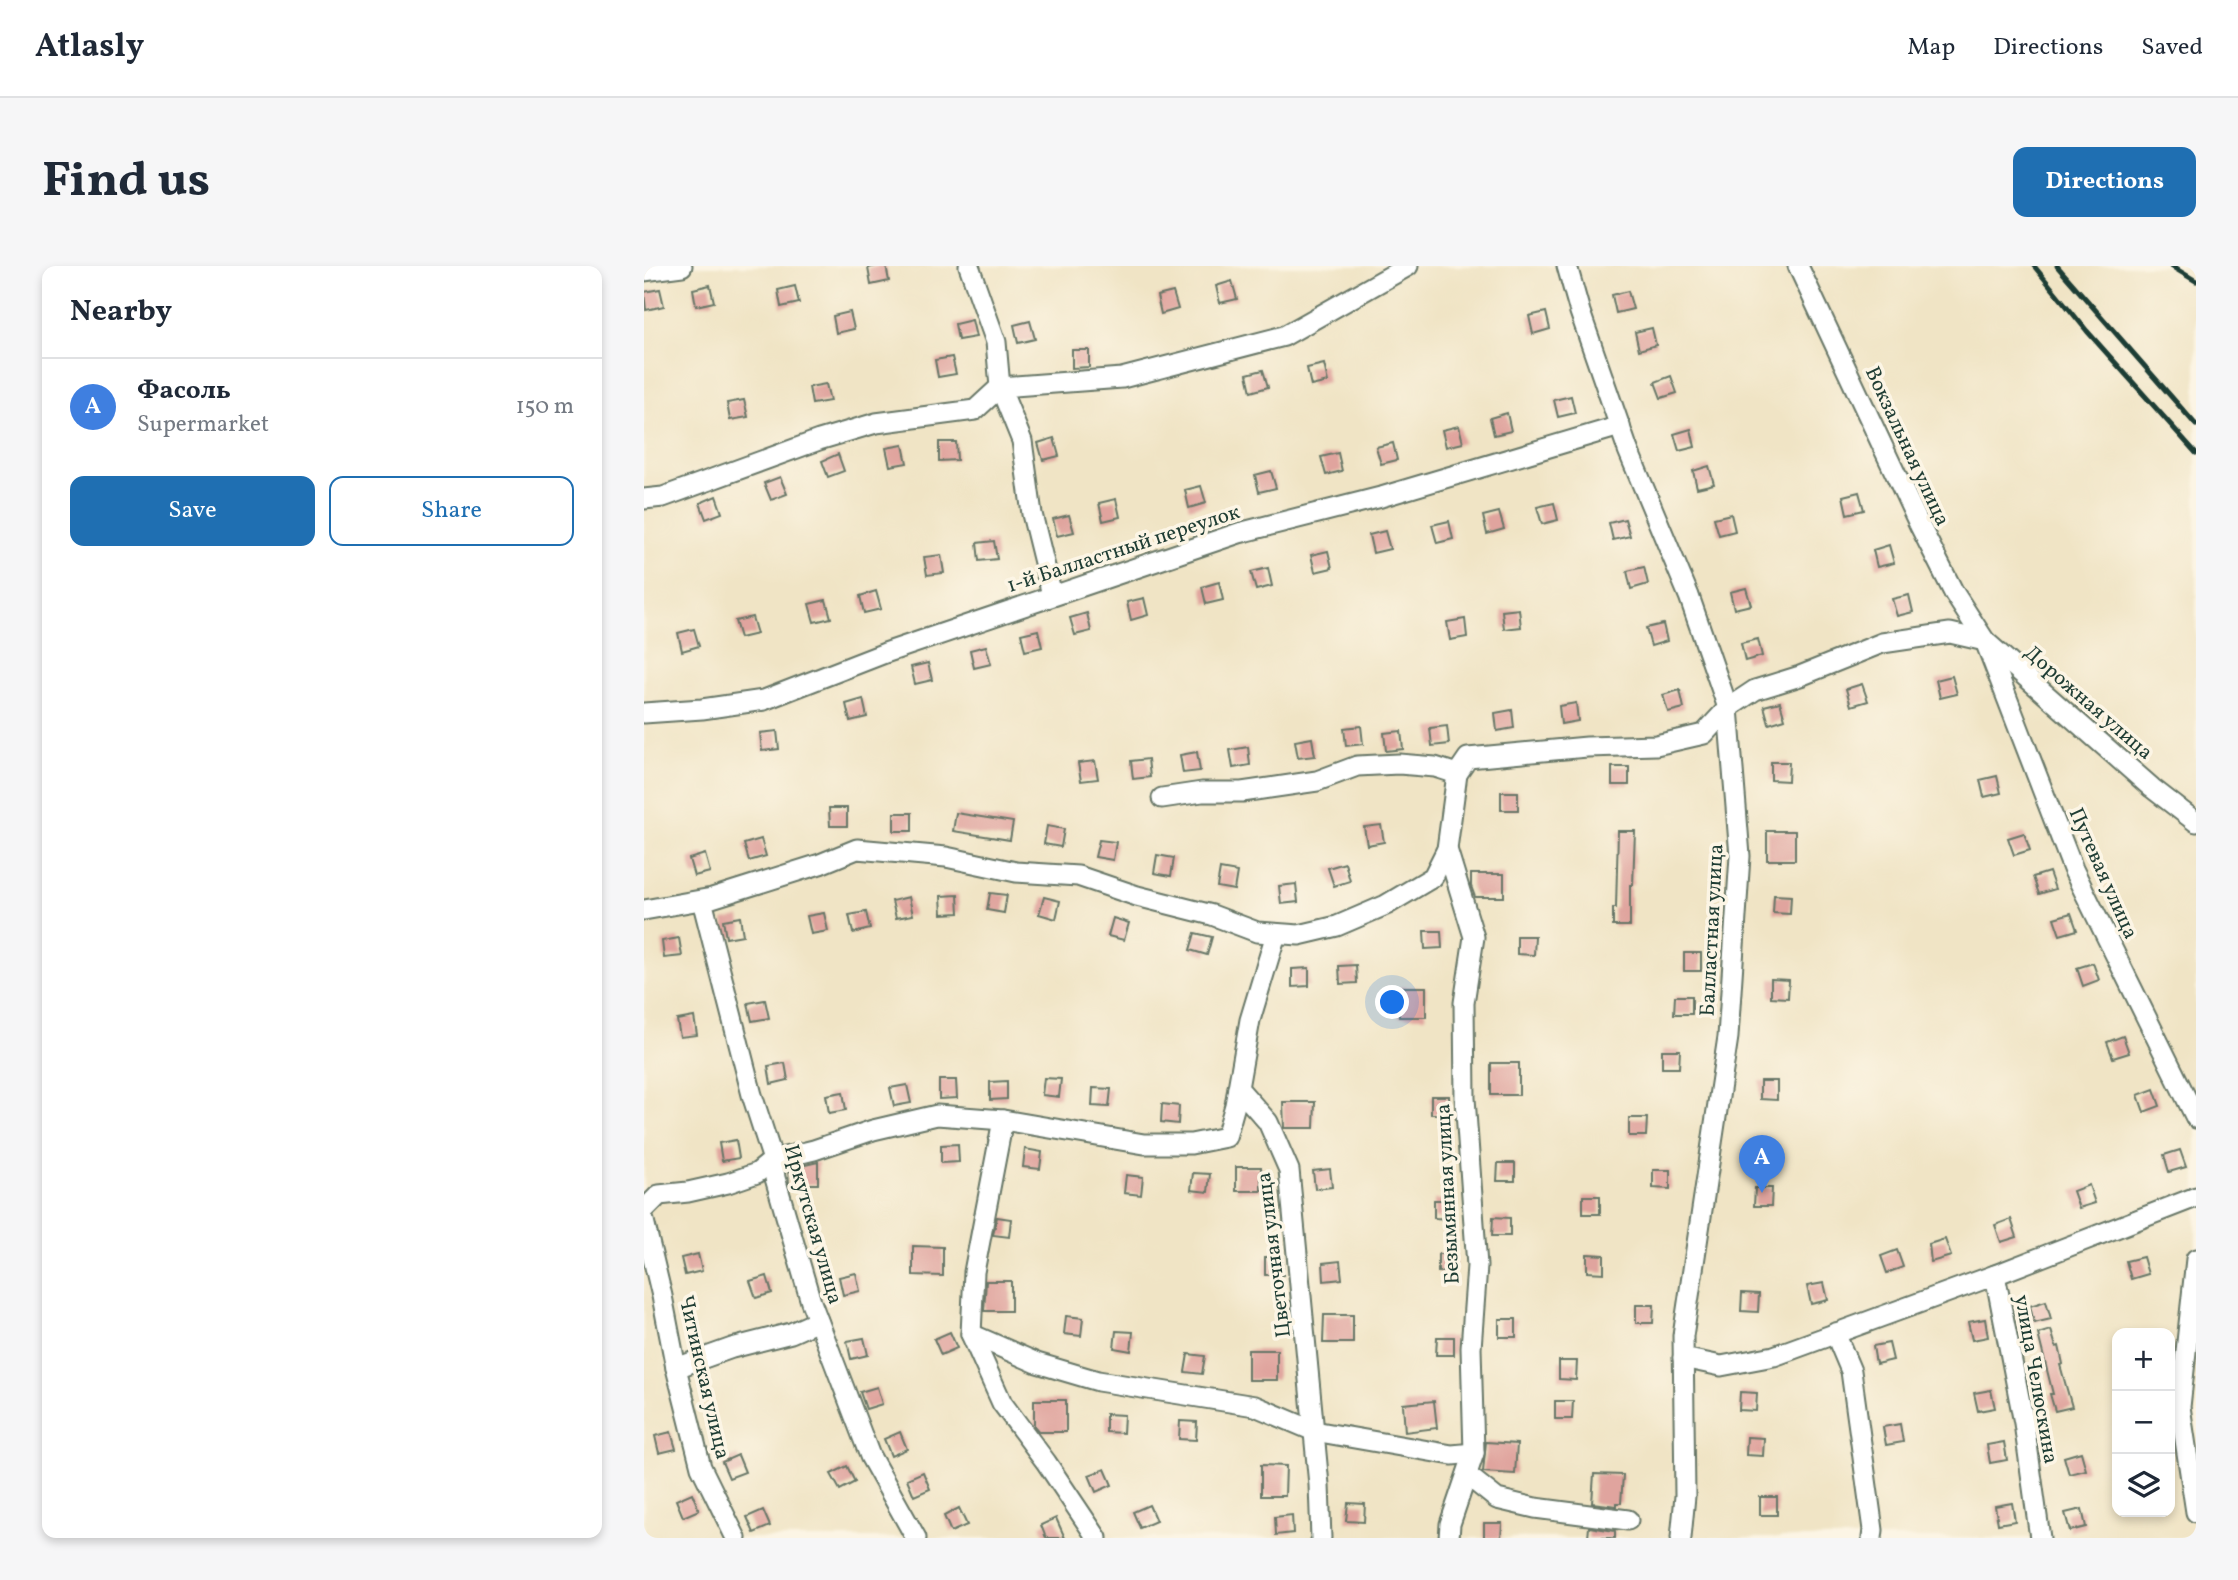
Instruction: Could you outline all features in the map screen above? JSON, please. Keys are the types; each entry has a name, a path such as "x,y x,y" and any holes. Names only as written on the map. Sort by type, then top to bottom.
{"street":[{"path":"644,271 682,266"},
{"path":"969,266 996,342 1000,387 1022,441 1032,513 1052,595"},
{"path":"644,499 663,497 819,440 876,423 975,410 1000,387 1122,378 1284,336 1408,266"},
{"name":"Балластная улица","path":"1567,266 1619,426 1689,596 1728,708 1740,856 1728,1037 1683,1336 1685,1496 1681,1538"},
{"name":"Вокзальная улица","path":"1798,266 1920,526 1954,593 1985,641"},
{"name":"1-й Балластный переулок","path":"644,713 702,709 764,700 885,653 1239,533 1381,497 1619,426"},
{"path":"644,910 712,898 820,864 857,849 946,857 1016,872 1077,876 1137,896 1212,915 1258,932 1299,935 1337,926 1386,905 1433,877 1447,849 1457,774 1468,758 1587,747 1656,745 1692,737 1704,734 1728,708 1755,690 1800,676 1882,643 1950,633 1985,641"},
{"name":"Дорожная улица","path":"1985,641 2152,788 2196,822"},
{"name":"Путевая улица","path":"1985,641 2073,869 2196,1118"},
{"path":"1162,798 1202,792 1242,792 1317,781 1357,766 1399,764 1435,767 1457,774"},
{"name":"Безымянная улица","path":"1447,849 1474,937 1464,1003 1465,1098 1478,1266 1471,1348 1474,1453 1450,1524 1449,1538"},
{"name":"Иркутская улица","path":"704,908 752,1096 773,1160 775,1178 818,1321 870,1456 916,1538"},
{"path":"644,1210 659,1195 728,1183 757,1173 773,1160 814,1150 873,1130 937,1115 1003,1120 1144,1144 1191,1144 1226,1137 1250,1020 1276,934"},
{"name":"Цветочная улица","path":"1238,1088 1268,1122 1289,1170 1319,1485 1321,1538"},
{"path":"1003,1120 974,1272 971,1334 1002,1403 1097,1538"},
{"name":"улица Челюскина","path":"2040,1538 2024,1423 1995,1275 2196,1197"},
{"name":"Читинская улица","path":"644,1221 701,1467 736,1538"},
{"path":"2196,1259 2180,1407 2196,1512"},
{"path":"1683,1358 1721,1366 1774,1356 1995,1275"},
{"path":"676,1368 732,1348 791,1333 818,1321"},
{"path":"971,1334 1037,1363 1098,1381 1255,1406 1314,1431 1452,1455 1474,1453"},
{"path":"1835,1334 1851,1371 1872,1538"},
{"path":"1467,1475 1497,1499 1535,1508 1628,1520"}],"building":[{"path":"886,266 889,281 871,285 868,268"},
{"path":"1232,281 1237,299 1220,303 1216,286"},
{"path":"710,285 714,302 696,306 693,289"},
{"path":"795,286 799,303 781,307 778,290"},
{"path":"660,289 664,306 646,310 644,292"},
{"path":"1628,291 1633,309 1616,313 1612,295"},
{"path":"1173,292 1178,309 1161,314 1157,296"},
{"path":"850,312 854,329 836,333 833,316"},
{"path":"1546,312 1550,329 1533,334 1529,316"},
{"path":"972,320 976,337 958,340 955,324"},
{"path":"1030,321 1035,339 1018,343 1014,325"},
{"path":"1652,328 1656,345 1639,350 1635,332"},
{"path":"1072,350 1089,350 1089,367 1072,368"},
{"path":"952,357 956,374 938,377 935,360"},
{"path":"1324,364 1328,382 1311,386 1307,368"},
{"path":"1263,370 1268,387 1251,392 1247,374"},
{"path":"1671,376 1677,393 1661,398 1655,382"},
{"path":"826,384 830,401 812,404 809,387"},
{"path":"1571,396 1575,413 1558,417 1554,400"},
{"path":"744,400 748,417 730,420 727,403"},
{"path":"1507,413 1511,431 1494,435 1490,418"},
{"path":"1459,426 1463,443 1446,447 1442,430"},
{"path":"1691,429 1695,447 1679,451 1674,434"},
{"path":"1054,438 1059,456 1043,460 1038,443"},
{"path":"939,442 956,442 957,460 939,461"},
{"path":"1393,443 1397,460 1381,464 1376,447"},
{"path":"903,445 907,463 890,466 886,448"},
{"path":"1338,453 1342,471 1326,475 1321,457"},
{"path":"838,454 844,471 828,477 822,461"},
{"path":"1709,466 1714,484 1697,488 1693,471"},
{"path":"1271,471 1276,488 1259,492 1255,475"},
{"path":"780,477 787,494 771,500 764,483"},
{"path":"1201,486 1206,503 1189,508 1185,490"},
{"path":"1859,492 1864,510 1847,514 1843,496"},
{"path":"716,496 722,513 706,519 700,503"},
{"path":"1116,499 1120,517 1103,521 1099,503"},
{"path":"1554,503 1558,520 1542,524 1537,507"},
{"path":"1499,512 1504,529 1487,534 1483,516"},
{"path":"1731,514 1735,531 1719,535 1714,518"},
{"path":"1069,515 1074,532 1057,536 1053,519"},
{"path":"1625,519 1630,536 1613,540 1609,523"},
{"path":"1449,521 1453,539 1437,543 1432,525"},
{"path":"1385,531 1390,549 1373,553 1369,535"},
{"path":"994,541 997,559 979,561 977,543"},
{"path":"1889,545 1894,563 1877,567 1873,550"},
{"path":"1328,551 1332,568 1315,572 1311,555"},
{"path":"941,555 944,573 927,575 924,557"},
{"path":"1644,567 1648,584 1631,589 1627,571"},
{"path":"1268,568 1272,586 1256,590 1251,572"},
{"path":"1219,582 1223,600 1206,604 1202,587"},
{"path":"1746,588 1751,605 1734,609 1730,592"},
{"path":"876,591 881,609 864,613 860,596"},
{"path":"1909,595 1913,612 1897,616 1892,599"},
{"path":"1144,598 1148,615 1131,620 1127,602"},
{"path":"826,600 831,618 814,622 809,604"},
{"path":"1519,609 1521,627 1504,629 1502,611"},
{"path":"1087,613 1091,631 1075,635 1070,618"},
{"path":"752,617 757,634 740,638 735,621"},
{"path":"1465,619 1467,637 1450,640 1447,622"},
{"path":"1663,624 1667,641 1651,646 1646,628"},
{"path":"694,629 699,646 682,651 678,633"},
{"path":"1038,630 1042,647 1025,651 1021,634"},
{"path":"1758,639 1762,656 1745,661 1741,643"},
{"path":"986,646 991,664 974,668 970,650"},
{"path":"928,663 932,680 915,684 911,667"},
{"path":"1952,676 1957,694 1940,698 1936,680"},
{"path":"1862,684 1868,701 1851,706 1846,689"},
{"path":"1680,690 1684,708 1668,712 1663,695"},
{"path":"863,699 867,717 850,721 846,704"},
{"path":"1780,702 1785,719 1769,724 1764,706"},
{"path":"1576,703 1578,721 1561,724 1559,706"},
{"path":"1512,710 1514,728 1497,731 1495,713"},
{"path":"1361,726 1363,744 1346,746 1344,728"},
{"path":"1447,726 1449,744 1432,746 1430,728"},
{"path":"777,731 779,749 762,751 760,733"},
{"path":"1401,731 1403,749 1386,751 1384,733"},
{"path":"1312,738 1315,756 1298,758 1295,741"},
{"path":"1248,747 1250,765 1233,768 1230,750"},
{"path":"1197,752 1200,771 1183,773 1180,755"},
{"path":"1148,759 1150,777 1133,779 1131,761"},
{"path":"1095,761 1098,779 1081,781 1078,763"},
{"path":"1771,762 1789,762 1788,781 1771,780"},
{"path":"1612,767 1629,767 1629,785 1612,785"},
{"path":"1997,776 2001,793 1984,797 1980,780"},
{"path":"1501,792 1518,792 1518,810 1501,810"},
{"path":"829,808 847,808 847,826 830,826"},
{"path":"894,813 912,813 912,831 894,831"},
{"path":"956,813 1013,822 1010,840 953,831"},
{"path":"1381,825 1384,842 1367,845 1364,827"},
{"path":"1047,826 1064,829 1061,847 1044,844"},
{"path":"1618,831 1635,831 1633,885 1630,885 1630,926 1613,926"},
{"path":"1767,831 1795,831 1795,860 1767,860"},
{"path":"2024,833 2030,850 2014,855 2008,838"},
{"path":"761,839 766,856 749,861 744,844"},
{"path":"1099,840 1116,842 1113,860 1095,857"},
{"path":"705,854 710,872 694,876 689,859"},
{"path":"1157,855 1174,858 1171,876 1154,873"},
{"path":"1345,863 1350,881 1334,886 1328,868"},
{"path":"1220,869 1237,872 1234,890 1217,887"},
{"path":"2049,872 2055,889 2039,894 2033,877"},
{"path":"1471,874 1504,874 1504,897 1475,897"},
{"path":"1296,884 1298,902 1281,904 1279,886"},
{"path":"990,893 1007,895 1004,913 987,910"},
{"path":"958,895 959,913 942,914 941,896"},
{"path":"1774,895 1791,896 1790,914 1773,913"},
{"path":"909,897 913,915 896,918 892,901"},
{"path":"1044,897 1060,901 1056,919 1039,914"},
{"path":"866,912 870,929 853,933 849,915"},
{"path":"824,913 828,931 811,934 807,916"},
{"path":"2071,913 2077,930 2060,935 2054,918"},
{"path":"740,917 743,935 726,938 723,920"},
{"path":"1113,918 1129,923 1124,940 1108,936"},
{"path":"1424,931 1441,931 1442,948 1425,949"},
{"path":"1195,933 1212,937 1207,955 1190,950"},
{"path":"1517,936 1535,936 1534,955 1517,954"},
{"path":"679,938 682,956 664,958 662,941"},
{"path":"1684,953 1701,953 1701,971 1684,971"},
{"path":"2093,963 2099,980 2083,986 2077,968"},
{"path":"1356,965 1357,983 1340,984 1339,966"},
{"path":"1309,968 1309,986 1292,987 1292,969"},
{"path":"1771,979 1789,980 1788,998 1771,997"},
{"path":"1399,987 1426,987 1426,1017 1399,1017"},
{"path":"1675,996 1692,996 1692,1014 1674,1014"},
{"path":"765,1000 769,1018 752,1021 748,1003"},
{"path":"694,1017 697,1035 680,1037 677,1020"},
{"path":"2123,1036 2129,1053 2113,1058 2107,1042"},
{"path":"1662,1050 1680,1050 1679,1068 1662,1068"},
{"path":"785,1063 788,1080 771,1084 768,1066"},
{"path":"1491,1063 1519,1063 1519,1095 1491,1095"},
{"path":"1044,1078 1061,1079 1059,1097 1042,1095"},
{"path":"939,1080 956,1080 957,1098 939,1099"},
{"path":"1007,1081 1007,1099 990,1100 990,1082"},
{"path":"1760,1081 1777,1081 1777,1100 1760,1099"},
{"path":"907,1085 911,1103 894,1106 890,1088"},
{"path":"1093,1088 1111,1089 1109,1107 1092,1106"},
{"path":"2154,1089 2160,1106 2144,1112 2138,1095"},
{"path":"843,1092 846,1110 829,1113 826,1095"},
{"path":"1431,1096 1449,1096 1449,1114 1431,1114"},
{"path":"1283,1102 1315,1102 1314,1128 1284,1128"},
{"path":"1162,1104 1179,1106 1178,1124 1161,1122"},
{"path":"1629,1118 1647,1118 1646,1136 1629,1136"},
{"path":"736,1140 739,1158 722,1161 719,1143"},
{"path":"958,1144 959,1162 941,1163 941,1145"},
{"path":"1025,1149 1042,1152 1040,1169 1023,1167"},
{"path":"2180,1150 2186,1167 2169,1172 2164,1155"},
{"path":"818,1162 818,1184 789,1184 788,1169"},
{"path":"1498,1163 1515,1163 1515,1181 1497,1181"},
{"path":"1236,1167 1261,1167 1261,1191 1236,1191"},
{"path":"1330,1169 1332,1187 1315,1189 1313,1171"},
{"path":"1653,1170 1670,1170 1670,1189 1653,1188"},
{"path":"1193,1173 1210,1174 1208,1192 1191,1190"},
{"path":"1126,1175 1143,1177 1141,1195 1124,1193"},
{"path":"2089,1185 2095,1203 2079,1208 2073,1191"},
{"path":"1755,1188 1772,1188 1771,1206 1754,1206"},
{"path":"1583,1196 1600,1196 1600,1214 1583,1214"},
{"path":"1434,1200 1451,1200 1451,1219 1434,1218"},
{"path":"997,1217 1011,1219 1009,1237 993,1235"},
{"path":"1493,1217 1510,1218 1510,1236 1492,1236"},
{"path":"2011,1219 2017,1237 2001,1242 1995,1225"},
{"path":"1945,1239 1951,1256 1931,1262 1929,1244"},
{"path":"913,1246 943,1247 943,1276 913,1275"},
{"path":"1897,1250 1903,1267 1887,1273 1881,1256"},
{"path":"698,1254 702,1271 685,1275 681,1258"},
{"path":"1438,1254 1456,1254 1455,1272 1438,1272"},
{"path":"1587,1254 1604,1255 1604,1273 1587,1272"},
{"path":"1265,1257 1282,1257 1283,1275 1265,1275"},
{"path":"2143,1257 2148,1274 2131,1279 2126,1261"},
{"path":"1340,1261 1342,1279 1324,1281 1323,1263"},
{"path":"856,1273 860,1291 843,1295 839,1277"},
{"path":"767,1276 772,1293 756,1298 750,1281"},
{"path":"986,1281 1011,1281 1011,1311 984,1311"},
{"path":"1824,1283 1828,1300 1811,1304 1807,1286"},
{"path":"1742,1293 1759,1294 1758,1312 1741,1311"},
{"path":"2046,1301 2051,1319 2034,1323 2030,1306"},
{"path":"1636,1305 1654,1305 1653,1323 1636,1323"},
{"path":"1324,1315 1353,1315 1353,1343 1323,1343"},
{"path":"1066,1316 1083,1318 1081,1336 1064,1334"},
{"path":"1499,1319 1516,1319 1516,1337 1499,1337"},
{"path":"1985,1319 1988,1337 1972,1340 1968,1322"},
{"path":"2051,1330 2056,1347 2059,1346 2063,1364 2060,1365 2072,1407 2055,1411 2038,1334"},
{"path":"1116,1331 1133,1332 1131,1351 1114,1348"},
{"path":"950,1332 957,1348 941,1355 934,1339"},
{"path":"1437,1337 1454,1337 1454,1355 1436,1355"},
{"path":"864,1338 868,1355 851,1359 847,1341"},
{"path":"1889,1343 1893,1360 1876,1364 1873,1346"},
{"path":"1248,1350 1277,1350 1277,1380 1248,1380"},
{"path":"1188,1354 1205,1356 1202,1374 1185,1372"},
{"path":"1559,1361 1577,1361 1576,1380 1559,1379"},
{"path":"877,1387 882,1404 866,1409 860,1392"},
{"path":"1991,1390 1995,1408 1978,1411 1974,1393"},
{"path":"1740,1392 1757,1393 1756,1411 1739,1410"},
{"path":"1034,1400 1066,1400 1066,1432 1039,1432 1034,1426"},
{"path":"1434,1401 1437,1428 1405,1432 1403,1404"},
{"path":"1555,1401 1573,1401 1572,1419 1555,1419"},
{"path":"1106,1414 1124,1415 1123,1433 1106,1432"},
{"path":"1180,1421 1197,1422 1196,1440 1179,1439"},
{"path":"1900,1424 1903,1442 1886,1445 1883,1427"},
{"path":"671,1432 676,1449 659,1453 655,1436"},
{"path":"900,1432 907,1449 891,1456 884,1439"},
{"path":"1747,1437 1764,1438 1763,1456 1746,1455"},
{"path":"1486,1442 1517,1444 1515,1474 1483,1472"},
{"path":"2004,1442 2007,1460 1990,1463 1987,1445"},
{"path":"2081,1452 2086,1470 2069,1474 2064,1457"},
{"path":"738,1455 745,1472 729,1478 722,1462"},
{"path":"1261,1465 1286,1466 1285,1496 1261,1496"},
{"path":"847,1466 855,1482 840,1490 831,1474"},
{"path":"1105,1469 1112,1485 1096,1492 1089,1475"},
{"path":"923,1472 930,1489 914,1496 907,1479"},
{"path":"1594,1474 1623,1475 1621,1503 1617,1503 1617,1506 1592,1503"},
{"path":"692,1493 699,1510 683,1517 676,1500"},
{"path":"1760,1497 1777,1497 1777,1515 1760,1515"},
{"path":"1348,1503 1365,1504 1364,1522 1346,1521"},
{"path":"2012,1503 2015,1521 1998,1524 1995,1506"},
{"path":"1149,1505 1156,1521 1140,1528 1133,1512"},
{"path":"959,1508 967,1525 951,1532 944,1516"},
{"path":"2082,1509 2086,1527 2070,1531 2065,1513"},
{"path":"763,1510 770,1526 754,1533 747,1517"},
{"path":"1292,1515 1293,1533 1276,1535 1275,1517"},
{"path":"1056,1518 1065,1538 1046,1538 1041,1525"},
{"path":"1484,1523 1502,1523 1501,1538 1484,1538"},
{"path":"1589,1527 1615,1531 1615,1538 1588,1538"}],"railway":[{"path":"2034,266 2087,331 2196,453"},
{"path":"2057,266 2196,425"},
{"path":"2171,266 2196,281"}],"place":[{"name":"Фасоль","path":"1762,1193"}]}
